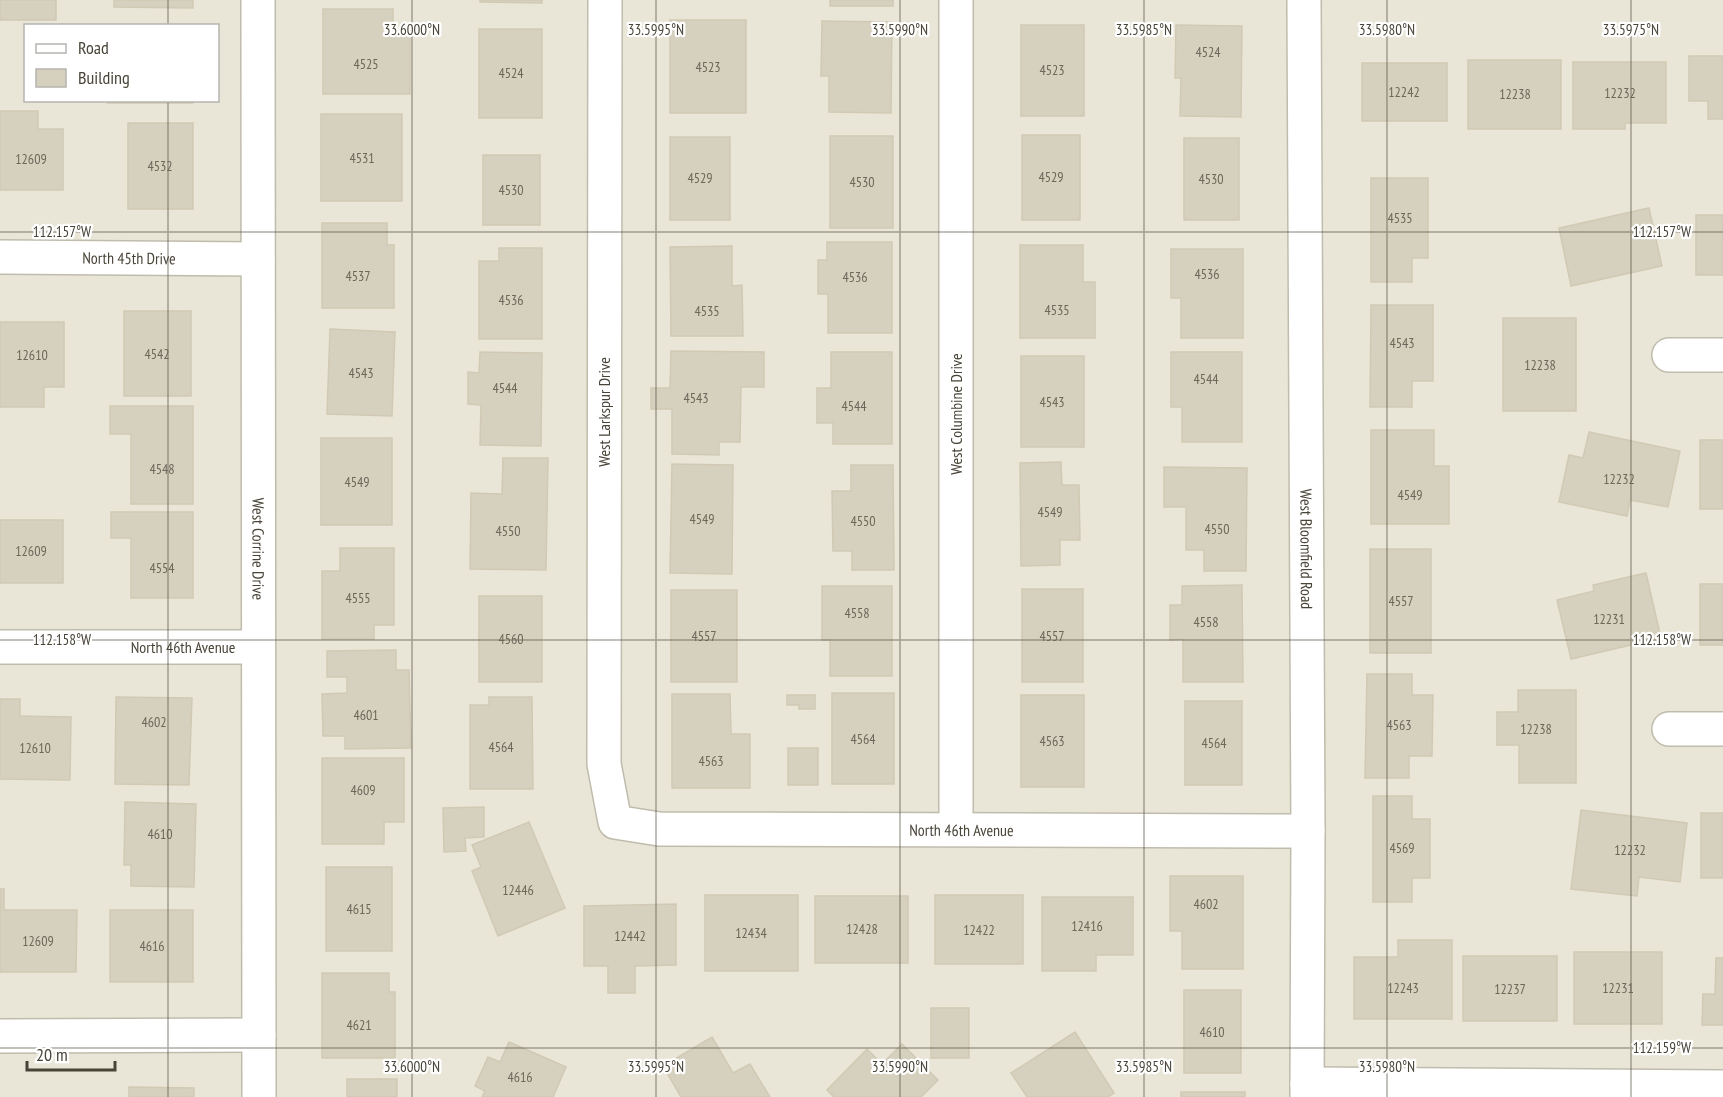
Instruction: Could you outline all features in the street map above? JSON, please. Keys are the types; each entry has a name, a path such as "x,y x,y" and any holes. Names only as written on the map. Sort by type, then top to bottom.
{"street":[{"name":"West Corrine Drive","path":"258,0 259,1097"},
{"name":"West Larkspur Drive","path":"605,0 604,764 615,822"},
{"name":"West Columbine Drive","path":"956,0 956,829"},
{"name":"West Bloomfield Road","path":"1304,0 1307,1090"},
{"name":"North 45th Drive","path":"0,257 258,259"},
{"path":"1669,355 1723,355"},
{"name":"North 46th Avenue","path":"0,647 258,646"},
{"path":"1669,729 1723,729"},
{"name":"North 46th Avenue","path":"615,822 659,829 1308,831"},
{"path":"0,1036 259,1035"},
{"path":"1307,1090 1723,1087"}],"shaded area":[{"path":"0,0 1723,0 1723,1097 0,1097"}],"building":[{"path":"0,0 56,0 56,20 0,20"},
{"path":"114,0 193,0 193,8 114,7"},
{"path":"480,0 542,0 542,3 480,2"},
{"path":"830,0 893,0 893,6 830,6"},
{"path":"323,9 393,9 393,34 410,34 410,94 323,94"},
{"path":"670,20 746,20 746,113 670,113"},
{"path":"822,21 892,22 891,113 829,112 829,76 821,76"},
{"path":"1021,25 1084,25 1084,116 1021,116"},
{"path":"1176,25 1242,26 1241,117 1180,116 1181,78 1175,78"},
{"path":"479,29 542,29 542,118 479,118"},
{"path":"1689,56 1723,56 1723,119 1708,119 1708,101 1689,101"},
{"path":"1468,60 1561,60 1561,129 1468,129"},
{"path":"1573,62 1666,62 1666,123 1625,123 1625,129 1573,129"},
{"path":"1362,63 1447,63 1447,121 1362,121"},
{"path":"107,102 193,102 193,103"},
{"path":"0,111 38,111 38,129 63,129 63,190 0,190"},
{"path":"321,114 402,114 402,201 321,201"},
{"path":"128,123 193,123 193,209 128,209"},
{"path":"1022,135 1080,135 1080,220 1022,220"},
{"path":"830,136 893,136 893,228 830,228"},
{"path":"670,137 730,137 730,220 670,220"},
{"path":"1184,138 1239,138 1239,220 1184,220"},
{"path":"483,155 540,155 540,225 483,225"},
{"path":"1371,178 1428,178 1428,258 1412,258 1412,282 1371,282"},
{"path":"1649,208 1662,266 1571,286 1559,228"},
{"path":"1696,215 1723,215 1723,275 1696,275"},
{"path":"322,223 387,223 387,245 394,245 394,308 322,308"},
{"path":"827,242 892,242 892,333 828,333 828,294 818,294 818,260 827,260"},
{"path":"1020,245 1083,245 1083,282 1095,282 1095,338 1020,338"},
{"path":"732,246 732,286 742,285 743,336 671,336 670,247"},
{"path":"499,248 542,248 542,339 479,339 479,261 499,261"},
{"path":"1171,249 1243,249 1243,338 1181,338 1181,298 1171,298"},
{"path":"1371,305 1433,305 1433,381 1412,381 1412,407 1370,407"},
{"path":"124,311 191,311 191,396 124,396"},
{"path":"1503,318 1576,318 1576,411 1503,411"},
{"path":"0,322 64,322 64,387 44,387 44,407 0,407"},
{"path":"330,329 395,332 392,416 327,414"},
{"path":"671,351 764,352 764,387 741,387 740,442 719,442 719,455 672,454 672,409 651,409 651,388 670,388"},
{"path":"480,352 542,353 541,446 480,445 481,405 468,404 468,372 479,373"},
{"path":"831,352 892,352 892,444 833,444 833,423 817,423 817,388 831,388"},
{"path":"1171,352 1242,352 1242,442 1182,442 1182,407 1171,407"},
{"path":"1021,356 1084,356 1084,447 1021,447"},
{"path":"110,406 193,406 193,504 131,504 131,434 110,434"},
{"path":"1371,430 1434,430 1434,466 1449,466 1449,524 1371,524"},
{"path":"1589,432 1680,451 1668,507 1630,500 1627,516 1559,502 1569,455 1583,458"},
{"path":"321,438 392,438 392,525 321,525"},
{"path":"1700,440 1723,440 1723,509 1700,509"},
{"path":"503,458 548,458 546,570 470,569 471,493 502,494"},
{"path":"1061,462 1062,485 1079,485 1080,540 1060,540 1060,565 1021,566 1020,463"},
{"path":"672,464 733,465 732,574 670,573"},
{"path":"851,465 893,465 894,570 852,570 852,551 833,551 832,491 851,491"},
{"path":"1164,467 1247,468 1246,571 1204,571 1204,550 1186,550 1186,507 1164,507"},
{"path":"111,512 193,512 193,598 131,598 131,538 111,538"},
{"path":"0,520 63,520 63,583 0,583"},
{"path":"340,548 394,548 394,625 374,625 374,639 322,639 322,571 340,571"},
{"path":"1370,549 1431,549 1431,653 1370,653"},
{"path":"1646,573 1661,638 1571,659 1557,600 1594,591 1593,585"},
{"path":"1700,584 1723,584 1723,645 1700,645"},
{"path":"1242,585 1243,682 1183,682 1183,639 1170,640 1170,605 1182,605 1182,586"},
{"path":"822,586 892,586 892,676 830,676 830,640 822,640"},
{"path":"1022,589 1083,589 1083,682 1022,682"},
{"path":"671,590 737,590 737,682 671,682"},
{"path":"479,596 542,596 542,682 479,682"},
{"path":"396,650 396,670 409,670 411,748 345,749 345,736 323,736 322,694 347,693 347,677 327,677 327,651"},
{"path":"1367,674 1412,674 1412,695 1433,695 1432,756 1409,756 1409,778 1365,778"},
{"path":"1518,690 1576,690 1576,783 1519,783 1519,745 1497,745 1497,712 1518,712"},
{"path":"832,693 894,693 894,784 832,784"},
{"path":"672,694 730,694 731,734 750,734 750,788 672,788"},
{"path":"787,695 815,695 815,709 799,709 799,705 787,705"},
{"path":"1021,695 1084,695 1084,787 1021,787"},
{"path":"116,697 192,698 189,785 115,784"},
{"path":"489,697 532,697 533,789 470,789 470,705 489,705"},
{"path":"0,699 20,699 20,716 71,717 70,780 0,779"},
{"path":"1185,701 1242,701 1242,785 1185,785"},
{"path":"788,748 818,748 818,785 788,785"},
{"path":"322,758 404,758 404,822 384,822 384,844 322,844"},
{"path":"1373,796 1412,796 1412,819 1430,819 1430,878 1412,878 1412,902 1373,902"},
{"path":"125,802 196,804 194,887 131,886 131,865 124,865"},
{"path":"484,807 484,837 465,838 466,851 444,852 443,808"},
{"path":"1581,810 1687,823 1680,882 1639,877 1637,896 1571,889"},
{"path":"1701,813 1723,813 1723,878 1701,878"},
{"path":"529,822 565,908 498,936 472,871 481,867 472,845"},
{"path":"326,867 392,867 392,951 326,951"},
{"path":"1170,876 1243,876 1243,969 1182,969 1182,931 1170,931"},
{"path":"0,889 4,889 4,910 77,910 76,972 0,972"},
{"path":"705,895 798,895 798,971 705,971"},
{"path":"935,895 1023,895 1023,964 935,964"},
{"path":"815,896 908,896 908,963 815,963"},
{"path":"1042,897 1133,897 1133,955 1096,955 1096,971 1042,971"},
{"path":"676,904 676,965 635,966 635,993 608,993 608,966 584,966 584,906"},
{"path":"110,910 193,910 193,982 110,982"},
{"path":"1398,940 1452,940 1452,1019 1354,1019 1354,957 1398,957"},
{"path":"1574,952 1662,952 1662,1024 1574,1024"},
{"path":"1463,956 1557,956 1557,1021 1463,1021"},
{"path":"1716,958 1723,958 1723,1025 1702,1025 1703,994 1715,994"},
{"path":"322,973 389,973 389,992 395,992 395,1058 322,1058"},
{"path":"1184,990 1241,990 1241,1073 1184,1073"},
{"path":"931,1008 969,1008 969,1058 931,1058"},
{"path":"1075,1032 1114,1093 1108,1097 1027,1097 1011,1073"},
{"path":"712,1037 733,1073 750,1064 770,1097 681,1097 663,1066"},
{"path":"509,1042 566,1067 553,1097 482,1097 485,1091 475,1086 488,1057 500,1062"},
{"path":"902,1044 938,1080 921,1097 834,1097 827,1090 867,1049 882,1064"},
{"path":"347,1079 397,1079 397,1097 347,1097"},
{"path":"129,1087 194,1088 194,1097 129,1097"},
{"path":"1181,1092 1245,1092 1245,1097 1181,1097"}]}
